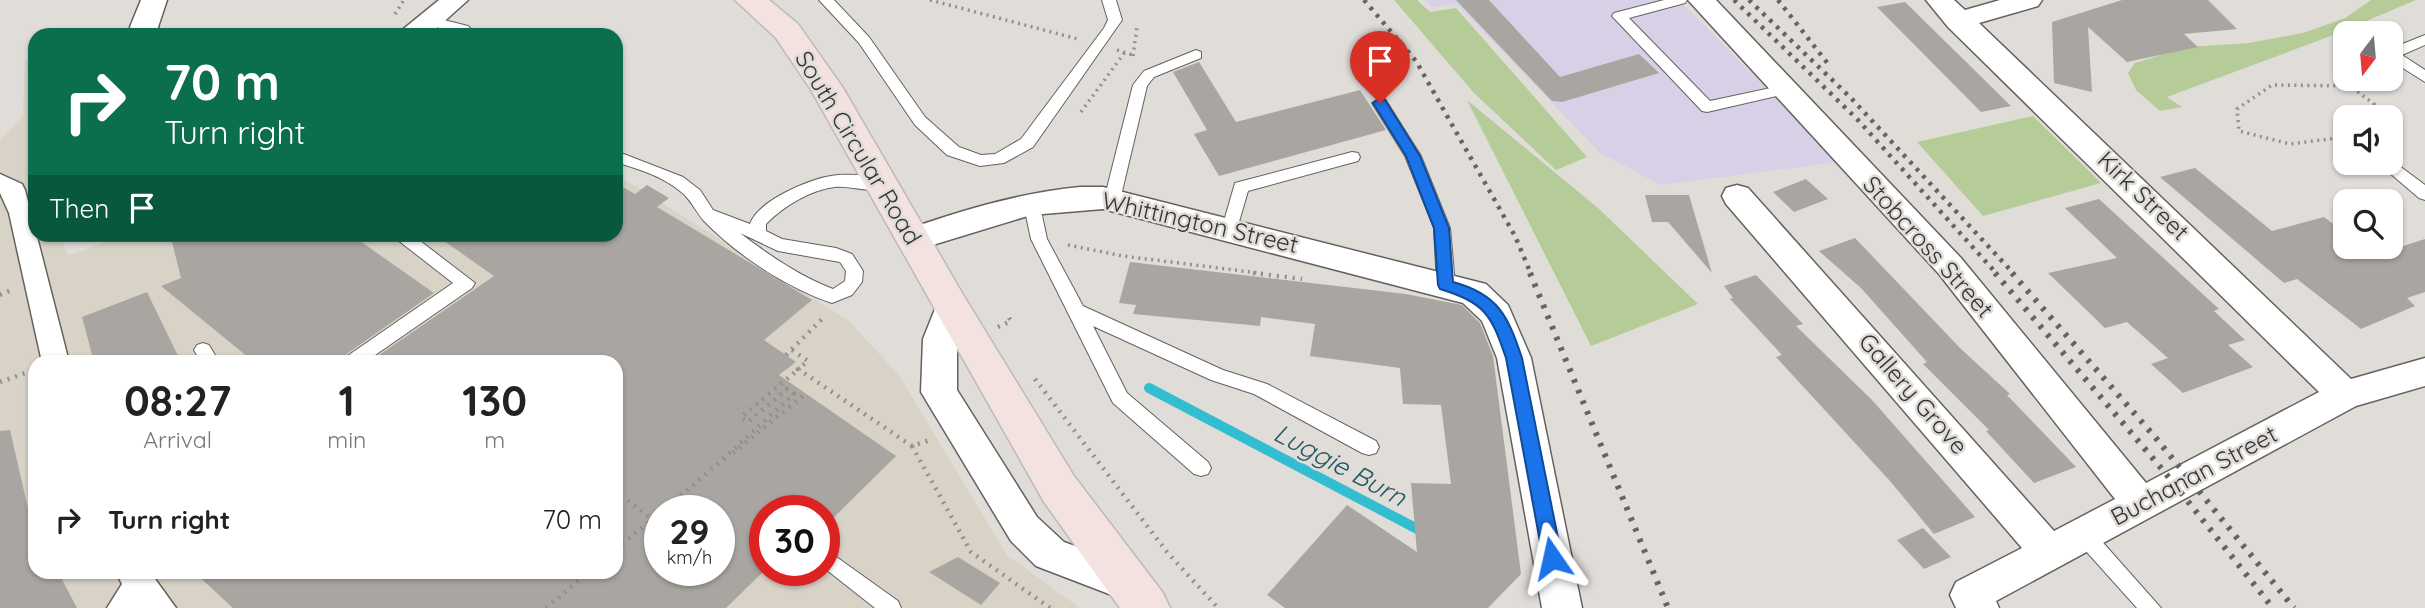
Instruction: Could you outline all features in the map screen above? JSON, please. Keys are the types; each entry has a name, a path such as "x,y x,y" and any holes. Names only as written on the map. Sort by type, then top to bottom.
{"main road":[{"name":"South Circular Road","path":"750,0 786,32 826,88 951,308 1059,489 1137,600"}],"street":[{"path":"144,28 153,0"},
{"path":"421,28 455,0"},
{"name":"Stobcross Street","path":"1701,0 1950,266 2142,505"},
{"path":"1948,10 2029,0"},
{"name":"Kirk Street","path":"1948,10 2150,202 2345,395"},
{"path":"0,182 13,190 21,213 53,355"},
{"name":"Gallery Grove","path":"1737,196 1788,234 2048,551"},
{"name":"Whittington Street","path":"913,239 992,214 1088,197 1112,200 1230,228 1474,293 1488,304 1505,332 1514,358 1562,608"},
{"name":"South Circular Road","path":"951,308 940,340 939,392 1024,529 1050,554 1137,600"},
{"name":"Buchanan Street","path":"1974,601 2048,551 2142,505 2345,395 2425,372"},
{"path":"131,588 160,608"}],"lane":[{"path":"835,2 920,121 939,140 964,156 981,161 999,159 1027,143 1101,46 1115,20 1109,0"},
{"path":"1680,0 1619,16 1707,107 1785,90"},
{"path":"2425,40 2391,54 2425,77"},
{"path":"1112,200 1140,85 1155,71 1196,55"},
{"path":"1380,103 1413,156 1442,228 1446,285"},
{"path":"1230,228 1241,187 1352,157"},
{"path":"623,159 662,173 693,193 707,214 732,236 785,271 832,296 854,284 854,266 836,254 789,247 707,214"},
{"path":"2401,175 2425,194"},
{"path":"758,234 758,222 762,217 786,201 818,186 847,181 881,184"},
{"path":"1032,206 1039,239 1120,398 1202,468"},
{"path":"362,355 466,283 409,242"},
{"path":"785,271 789,247"},
{"path":"1077,311 1217,375 1259,389 1369,447"},
{"path":"2083,534 2151,608"},
{"path":"840,569 891,608"}],"path":[{"path":"930,0 1133,55"},
{"path":"1081,112 1125,52"},
{"path":"2333,139 2290,145 2239,131 2237,109 2273,85 2350,86 2374,105"},
{"path":"1039,239 1123,256 1315,281"},
{"path":"786,355 828,312 832,296"},
{"path":"1005,338 998,327 1011,321 1009,316"},
{"path":"681,495 794,394 787,389 748,422 741,417 808,361 792,349"},
{"path":"800,368 912,446 971,552 1050,608"},
{"path":"1028,371 1167,552 1218,608"},
{"path":"0,382 28,372"},
{"path":"723,459 805,394"},
{"path":"912,446 962,428"},
{"path":"628,500 644,513"},
{"path":"623,543 644,526"},
{"path":"546,608 581,579"}],"shaded area":[{"path":"1425,0 1679,0 1839,162 1661,185 1600,153 1457,4 1432,7"},
{"path":"28,60 28,242 63,242 68,256 104,242 623,242 623,178 848,320 899,375 1007,555 1080,608 0,608 0,140 23,116 25,61"}],"green space":[{"path":"1394,0 1417,0 1430,12 1456,8 1587,157 1556,170 1474,93"},
{"path":"2371,0 2416,0 2366,21 2337,21"},
{"path":"2333,22 2333,35 2167,97 2182,107 2160,111 2136,90 2128,73 2135,63 2188,47 2249,43 2303,33"},
{"path":"1467,100 1598,208 1698,304 1591,346"},
{"path":"2033,116 2101,183 1983,216 1917,142"}],"building":[{"path":"1456,0 1489,0 1560,77 1639,54 1659,73 1562,102 1552,101"},
{"path":"2122,0 2208,0 2237,29 2184,34 2198,47 2127,62 2088,27 2092,92 2054,83 2052,22"},
{"path":"1905,2 2011,106 1981,112 1877,7"},
{"path":"1199,62 1236,122 1360,90 1386,130 1219,176 1194,134 1207,130 1173,72"},
{"path":"2195,168 2272,231 2324,217 2333,224 2333,259 2403,259 2403,246 2425,239 2425,292 2407,298 2415,306 2361,329 2297,279 2284,283 2160,177"},
{"path":"1806,179 1828,199 1794,212 1773,192"},
{"path":"647,185 669,198 657,207 812,300 764,340 796,362 779,375 896,456 840,511 840,495 749,495 749,586 726,608 233,608 202,579 623,579 623,355 379,355 494,276 445,242 623,242 623,187 635,194"},
{"path":"1645,195 1689,195 1712,273 1668,222 1652,222"},
{"path":"2099,199 2219,309 2214,311 2245,340 2228,345 2253,367 2183,393 2151,364 2168,358 2127,322 2105,328 2048,273 2117,258 2065,208"},
{"path":"1855,238 1961,349 2010,394 2007,395 2076,467 2034,483 1986,431 1989,430 1923,364 1927,362 1861,288 1819,251"},
{"path":"172,242 361,242 434,293 345,355 245,355 161,286 181,278"},
{"path":"1130,262 1406,294 1462,305 1480,323 1493,356 1521,574 1488,608 1285,608 1267,595 1347,505 1417,552 1411,483 1451,484 1441,405 1403,404 1400,368 1310,356 1315,324 1261,317 1260,326 1133,314 1136,305 1119,303"},
{"path":"1756,275 1803,324 1796,326 1872,400 1975,517 1934,534 1890,481 1776,357 1782,355 1730,299 1733,298 1724,286"},
{"path":"147,292 178,355 92,355 82,317"},
{"path":"10,430 28,508 28,579 62,579 77,608 0,608 0,431"},
{"path":"1923,528 1951,557 1924,569 1897,540"},
{"path":"958,557 1000,583 981,605 929,572"}],"waterway":[{"name":"Luggie Burn","path":"1149,388 1423,532"}],"railway":[{"path":"1364,0 1416,61 1515,236 1531,274"},
{"path":"1734,0 1857,119 1997,274"},
{"path":"1749,0 1851,98 2014,274"},
{"path":"1778,0 1829,65"},
{"path":"1530,273 1668,608"},
{"path":"1995,273 2162,469 2273,608"},
{"path":"2012,273 2155,437 2294,608"}],"route":[{"path":"1380,103 1413,156 1442,228 1446,285 1474,293 1488,304 1505,332 1514,358 1552,558"}]}
